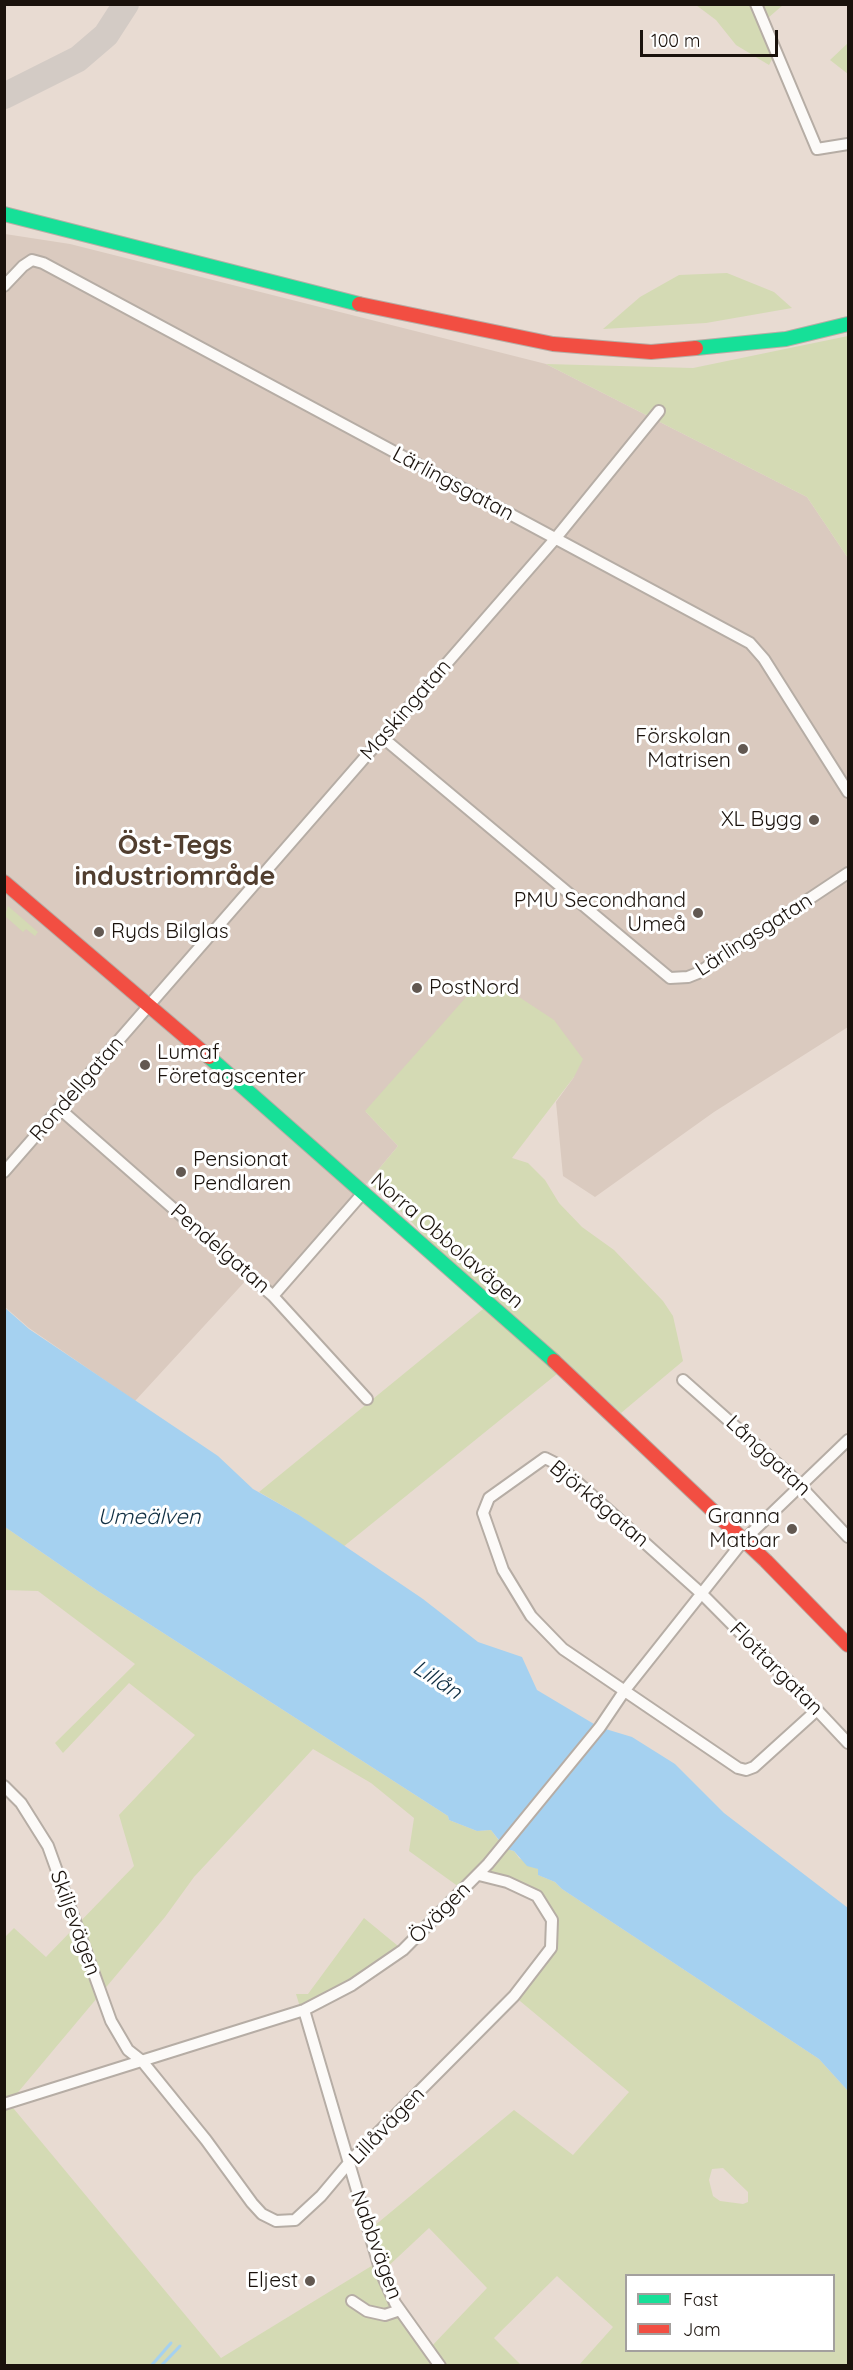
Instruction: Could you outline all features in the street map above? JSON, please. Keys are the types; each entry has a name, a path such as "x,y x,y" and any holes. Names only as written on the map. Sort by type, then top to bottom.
{"main road":[{"path":"4,203 484,321 573,335 646,339 720,335 775,329 849,313"},
{"path":"4,214 385,311 553,344 651,352 786,339 849,324"},
{"name":"Norra Obbolavägen","path":"4,882 150,1005 563,1369 744,1540 849,1645"}],"street":[{"path":"756,4 818,149 849,144"},
{"name":"Lärlingsgatan","path":"4,286 32,260 43,263 750,643 764,659 849,792"},
{"name":"Maskingatan","path":"150,1005 555,539 659,411"},
{"name":"Lärlingsgatan","path":"382,737 670,978 688,977 698,973 849,873"},
{"name":"Rondellgatan","path":"4,1172 61,1110 150,1005"},
{"name":"Pendelgatan","path":"61,1110 273,1296 367,1399"},
{"path":"273,1296 362,1194"},
{"name":"Långgatan","path":"683,1380 801,1485 849,1537"},
{"name":"Övägen","path":"4,2104 304,2010 351,1985 403,1950 489,1864 600,1727 625,1690 703,1595 744,1540 849,1440"},
{"name":"Björkågatan","path":"625,1690 563,1649 531,1616 503,1570 483,1513 489,1498 545,1458 557,1464 703,1595"},
{"name":"Flottargatan","path":"703,1595 849,1743"},
{"path":"625,1690 738,1768 746,1770 754,1767 817,1710"},
{"name":"Skiljevägen","path":"4,1786 26,1810 48,1846 111,2021 128,2050 142,2061"},
{"name":"Lillåvägen","path":"142,2061 262,2214 276,2221 295,2220 349,2166 353,2158 514,1996 550,1948 552,1920 537,1896 507,1882 479,1875"},
{"name":"Nabbvägen","path":"304,2010 381,2272 400,2310 440,2366"},
{"path":"352,2301 367,2311 386,2315 400,2310"}],"shaded area":[{"path":"5,234 70,244 546,364 807,497 848,558 848,1027 714,1112 595,1197 563,1176 556,1102 574,1077 366,1112 398,1146 273,1296 250,1276 135,1401 29,1328 5,1307"}],"green space":[{"path":"696,5 783,5 768,18 776,52 769,65 736,45 716,20"},
{"path":"848,43 848,74 830,60"},
{"path":"727,273 774,292 792,308 706,323 603,329 640,297 679,275"},
{"path":"848,336 848,558 807,497 546,364 693,368"},
{"path":"8,906 38,932 35,936 26,929 23,932 5,916"},
{"path":"493,984 513,993 554,1020 583,1059 574,1077 512,1158 528,1163 545,1180 559,1203 582,1227 614,1250 663,1301 673,1316 683,1361 621,1413 568,1365 343,1547 299,1515 259,1492 488,1305 407,1217 368,1182 398,1146 365,1111 468,995"},
{"path":"5,1527 98,1591 448,1816 449,1820 477,1831 491,1830 500,1842 459,1887 409,1851 414,1818 371,1783 313,1749 194,1877 165,1917 9,2103 221,2358 378,2262 368,2231 514,2110 573,2155 629,2092 514,1996 534,1971 553,1935 537,1896 479,1875 506,1849 514,1851 519,1858 538,1869 538,1875 555,1882 562,1889 819,2059 848,2091 848,2365 579,2365 613,2327 557,2276 494,2338 521,2365 8,2365 4,2360 5,1937 14,1928 46,1957 134,1866 119,1815 195,1735 129,1683 63,1753 55,1743 135,1664 38,1591 5,1590","holes":["723,2168 748,2192 748,2202 743,2204 720,2201 713,2196 709,2180 712,2169","429,2228 487,2288 429,2349 382,2272"]},
{"path":"364,1918 398,1946 348,1982 300,2007 296,1994 308,1994"}],"water":[{"name":"Umeälven","path":"4,1307 29,1329 218,1456 253,1489 299,1515 423,1599 478,1642 522,1657 537,1690 599,1727 632,1737 675,1764 724,1813 848,1908 848,2091 819,2059 562,1889 555,1882 538,1875 538,1869 527,1866 514,1851 506,1849 491,1830 477,1831 449,1820 448,1816 98,1591 5,1527"}],"waterway":[{"path":"151,2366 171,2343"},
{"path":"161,2366 180,2346"}],"taxiway":[{"path":"4,96 78,59 106,35 126,4"}],"traffic: fast":[{"path":"4,214 359,304"},
{"path":"696,348 786,339 848,324"},
{"path":"209,1057 554,1361"}],"traffic: jam":[{"path":"359,304 553,344 651,352 696,348"},
{"path":"4,882 209,1057"},
{"path":"554,1361 766,1561 848,1645"}],"place":[{"name":"Förskolan Matrisen","path":"743,749"},
{"name":"XL Bygg","path":"814,820"},
{"name":"PMU Secondhand Umeå","path":"698,913"},
{"name":"Ryds Bilglas","path":"99,932"},
{"name":"PostNord","path":"417,988"},
{"name":"Lumaf Företagscenter","path":"145,1065"},
{"name":"Pensionat Pendlaren","path":"181,1172"},
{"name":"Granna Matbar","path":"792,1529"},
{"name":"Eljest","path":"310,2281"}],"district":[{"name":"Öst-Tegs industriområde","path":"175,862"}],"water label":[{"name":"Lillån","path":"437,1680"}]}
